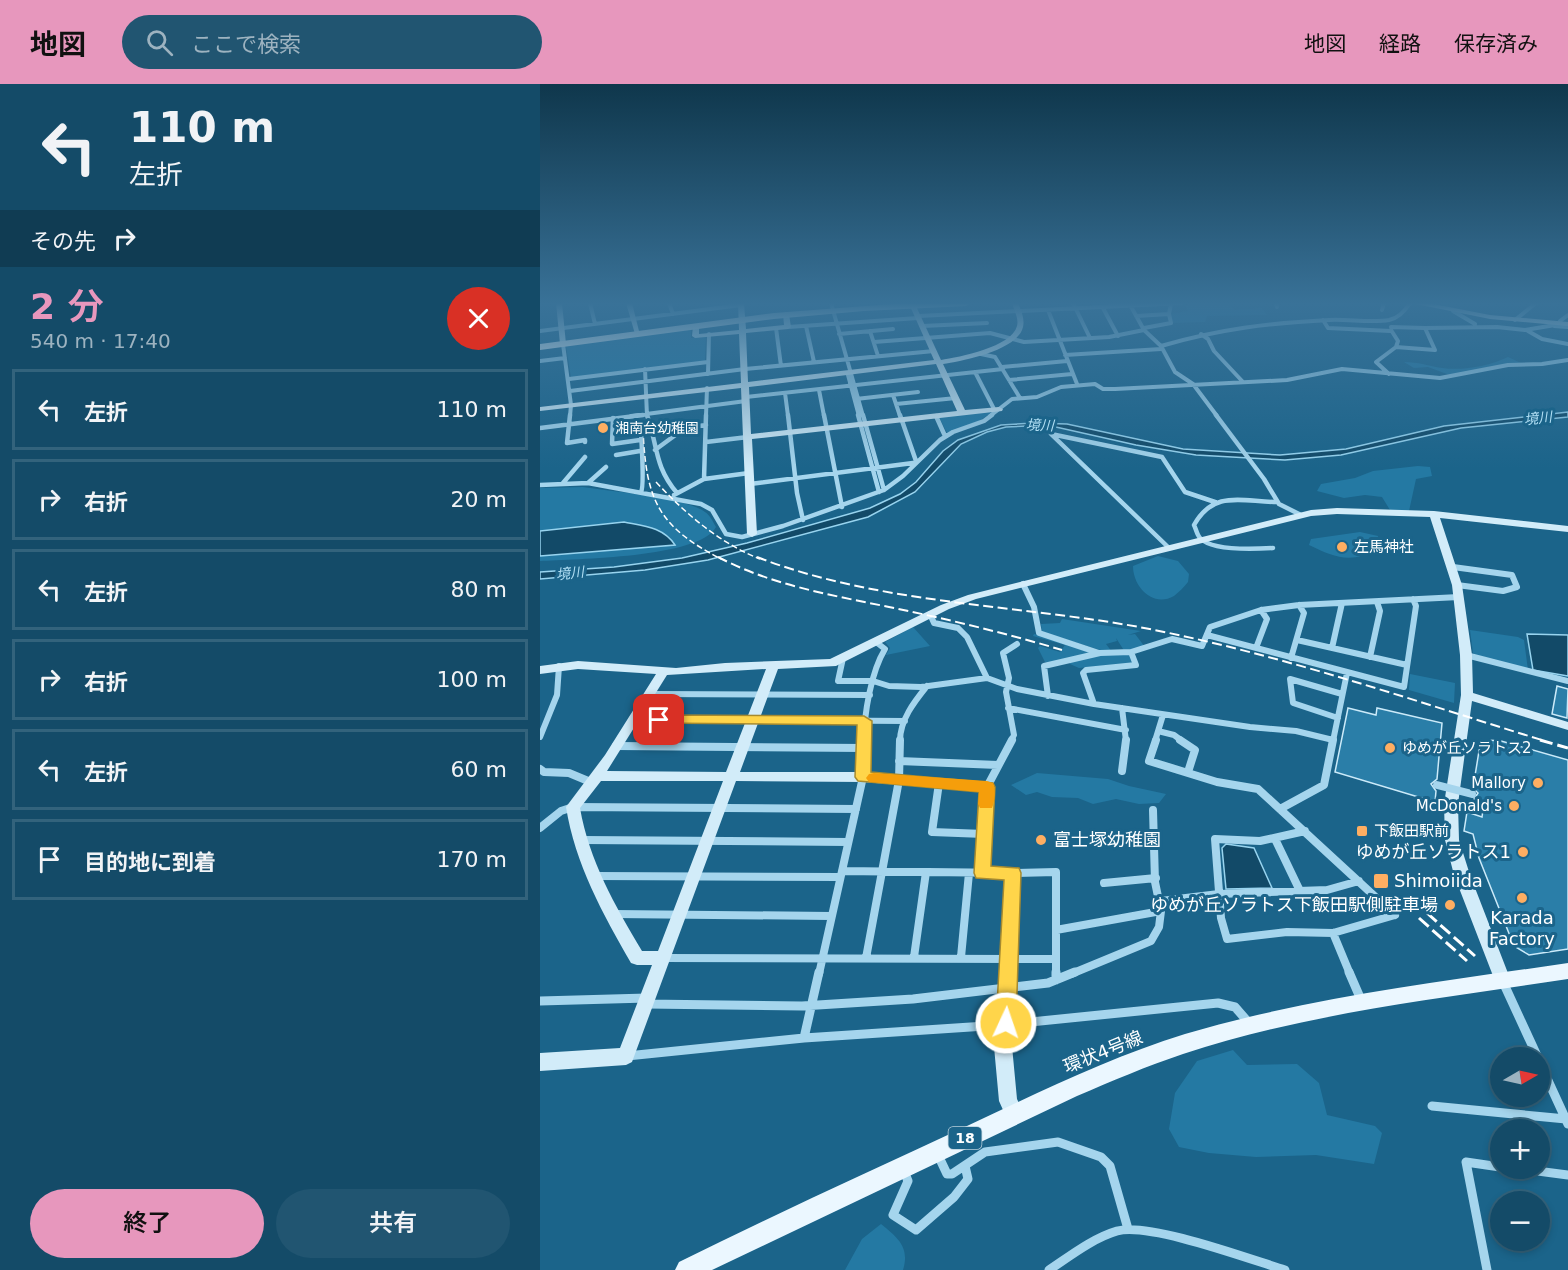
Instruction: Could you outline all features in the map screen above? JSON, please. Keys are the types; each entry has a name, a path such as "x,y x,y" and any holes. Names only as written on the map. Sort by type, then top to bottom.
{"main road":[{"name":"環状4号線","path":"687,1270 1015,1114 1122,1066 1184,1044 1251,1026 1363,1004 1568,971"}],"street":[{"path":"540,361 557,358"},
{"path":"565,358 571,405 567,443 585,440 585,442"},
{"path":"708,358 708,374"},
{"path":"744,358 752,534"},
{"path":"780,358 781,366"},
{"path":"570,391 853,358"},
{"path":"937,358 962,412"},
{"path":"540,409 745,383 939,363 961,358"},
{"path":"996,358 1020,398"},
{"path":"1167,358 1175,372 1193,384 1251,462 1277,502"},
{"path":"1223,358 1237,372 1243,382"},
{"path":"1381,358 1376,362 1389,374"},
{"path":"846,359 850,372 848,375 857,399 881,491"},
{"path":"540,485 588,483 701,504 712,510 726,534 742,537 803,521 881,491 903,476 915,462 945,436 984,421 1006,402 1037,397 1061,387 1095,384 1103,389 1115,389 1300,379 1325,371 1342,369 1440,378 1508,365 1542,364 1568,360"},
{"path":"540,428 784,393 1067,361 1077,384"},
{"path":"569,378 708,362"},
{"path":"645,369 646,413 652,426 655,450 661,471 677,493"},
{"path":"975,372 997,409"},
{"path":"1010,380 1072,374"},
{"path":"914,379 922,402"},
{"path":"704,479 707,388"},
{"path":"819,390 842,507"},
{"path":"857,399 918,392"},
{"path":"784,393 803,521"},
{"path":"893,395 915,462"},
{"path":"896,404 956,398"},
{"path":"706,442 997,409"},
{"path":"936,416 945,436"},
{"path":"613,418 612,444 640,440"},
{"path":"641,492 644,487 640,428 649,422"},
{"path":"655,450 685,428 706,425"},
{"path":"1168,547 1051,434 1162,457 1185,492 1215,502"},
{"path":"616,455 640,451"},
{"path":"564,483 585,457"},
{"path":"750,483 915,462"},
{"path":"588,483 606,467"},
{"path":"670,498 704,479 749,473"},
{"path":"1273,548 1251,549 1208,542 1201,539 1194,522 1215,502 1228,498 1259,503 1277,502 1301,514"},
{"path":"540,670 578,665 664,671 823,664 843,658 930,614 972,597 1301,514 1337,511 1434,514 1568,529"},
{"path":"1434,514 1453,567 1466,655 1467,695 1451,804 1452,840 1462,875 1503,981 1533,1047"},
{"path":"1453,567 1512,575 1517,587 1503,591 1457,585"},
{"path":"1023,584 1034,607 1039,633 1100,653"},
{"path":"1048,696 1044,666 1100,653 1131,652 1172,639 1202,646 1210,627 1261,610 1299,605 1459,597"},
{"path":"1207,635 1347,673 1377,678 1404,687 1416,606 1413,599"},
{"path":"1370,657 1380,611 1377,602"},
{"path":"1332,648 1342,603"},
{"path":"1291,658 1304,613 1299,605"},
{"path":"1256,648 1267,619 1261,610"},
{"path":"930,614 934,623 958,628 967,637 987,678"},
{"path":"1297,640 1407,665"},
{"path":"804,1038 863,777 864,721 873,681 885,649 876,642"},
{"path":"982,873 987,787 1014,735 1006,692 1009,678 1003,654 1017,644"},
{"path":"1094,704 1083,673 1086,670 1136,665 1131,652"},
{"path":"1466,655 1568,681"},
{"path":"843,658 838,681 873,681 889,686 927,686 987,678 1048,696 1163,715 1296,731 1333,740"},
{"path":"540,737 557,695 559,666"},
{"path":"626,1056 772,666"},
{"path":"573,807 596,779 664,671"},
{"path":"1280,809 1324,785 1347,673"},
{"path":"1338,718 1293,703 1290,679 1342,694"},
{"path":"866,958 899,780 900,731 915,702 927,686"},
{"path":"648,694 870,695"},
{"path":"1467,695 1568,726"},
{"path":"1008,708 1126,730"},
{"path":"1122,708 1126,730 1122,771"},
{"path":"1163,715 1149,761 1238,788 1258,789 1305,831 1395,915 1333,933 1287,932 1227,939 1221,918 1215,839 1255,843 1276,841 1305,831"},
{"path":"632,719 905,721"},
{"path":"1158,731 1174,735 1195,750 1188,772"},
{"path":"616,746 864,748"},
{"path":"899,761 998,765"},
{"path":"540,769 543,772 569,773 596,779 863,777 987,787"},
{"path":"939,783 932,832 984,834"},
{"path":"1437,786 1472,794"},
{"path":"573,807 593,876 611,914 637,958 1055,959"},
{"path":"540,828 561,811 573,807 856,809"},
{"path":"540,1000 811,1005 913,999 1007,986 1048,983 1151,940 1159,927 1161,901 1156,878 1153,810"},
{"path":"582,840 848,842"},
{"path":"1276,841 1300,891"},
{"path":"593,876 693,877 841,874 882,870 969,873 1056,872 1056,980"},
{"path":"914,957 926,872"},
{"path":"961,957 969,873"},
{"path":"1013,873 1003,1024 1008,1101 1015,1114"},
{"path":"1104,883 1156,878"},
{"path":"1161,901 1219,894 1327,890 1359,881"},
{"path":"1056,930 1161,911"},
{"path":"611,914 831,916"},
{"path":"1333,933 1363,1004"},
{"path":"540,1062 626,1056 804,1038 1003,1024 1218,1003 1235,1007 1251,1026"},
{"path":"1550,1085 1567,1121"},
{"path":"1432,1106 1567,1121"},
{"path":"937,1151 947,1174 952,1174 985,1152 1058,1142 1101,1157 1110,1166 1128,1228"},
{"path":"1487,1270 1466,1162 1490,1166"},
{"path":"903,1167 908,1180 893,1215 916,1230 954,1197 968,1179 965,1166"},
{"path":"1550,1173 1568,1175"},
{"path":"1049,1270 1081,1249 1114,1232 1128,1228 1167,1235 1285,1270"}],"shaded area":[{"path":"568,358 705,358 705,361 571,378"},
{"path":"1511,358 1521,363 1447,374 1428,367 1414,368 1404,362 1458,369"},
{"path":"994,411 979,421 947,433 939,417"},
{"path":"1418,466 1430,467 1432,476 1416,479 1409,511 1390,510 1382,497 1365,495 1344,498 1317,491 1321,484 1355,478 1373,471"},
{"path":"583,487 647,496 696,507 710,517 716,527 705,537 687,545 662,551 606,558 540,561 540,488"},
{"path":"1360,532 1378,536 1377,548 1351,558 1335,556 1309,545 1311,539"},
{"path":"1158,556 1178,561 1189,574 1185,586 1174,596 1166,599 1152,597 1146,593 1140,588 1134,574 1133,566"},
{"path":"1062,619 1141,631 1128,635 1135,634 1145,647 1125,652 1116,638 1117,641 1106,644 1112,652 1103,651 1042,632 1041,624 1060,623"},
{"path":"913,627 930,646 886,655 890,648 885,642"},
{"path":"1470,630 1518,637 1524,640 1528,670 1478,657 1473,653"},
{"path":"1034,634 1067,642 1091,653 1045,662 1038,648 1040,646 1060,652 1065,645 1033,636"},
{"path":"1104,654 1130,655 1133,663 1079,668 1070,664 1069,661"},
{"path":"1410,674 1455,683 1454,703 1409,690"},
{"path":"1037,773 1108,779 1166,794 1159,803 1139,804 1116,799 1093,804 1078,798 1052,797 1037,792 1026,795 1011,785"},
{"path":"1233,1050 1247,1065 1297,1064 1319,1083 1327,1115 1375,1126 1382,1133 1374,1164 1316,1155 1256,1157 1209,1153 1179,1147 1169,1129 1175,1093 1197,1061"},
{"path":"881,1224 904,1249 903,1270 845,1270 862,1239"}],"water":[{"name":"境川","path":"1568,412 1568,417 1461,428 1341,455 1285,460 1196,455 1136,445 1047,425 1006,427 987,432 961,444 915,492 868,517 708,560 645,570 540,579 540,572 614,567 682,558 747,543 870,508 900,494 916,482 943,451 958,440 1001,425 1067,424 1183,449 1280,455 1346,449 1444,426"},
{"path":"624,522 659,531 675,545 540,556 540,531"},
{"path":"1527,634 1568,635 1568,676 1533,670"},
{"path":"1226,844 1254,848 1272,888 1226,889 1222,848"}],"building":[{"path":"1557,686 1568,689 1567,718 1552,714"},
{"name":"ゆめが丘ソラトス2","path":"1348,708 1376,715 1377,708 1442,723 1437,779 1431,784 1436,791 1435,802 1335,772"},
{"name":"ゆめが丘ソラトス1","path":"1487,740 1501,741 1568,760 1568,949 1529,955 1514,946 1479,858 1473,834 1464,831 1467,812 1482,817 1484,802 1474,799 1478,793 1473,788 1480,745"}],"railway":[{"path":"643,429 647,474 659,508 682,535 721,559"},
{"path":"656,482 679,506 717,536 760,559"},
{"path":"718,557 759,575 802,588 954,621 1062,650"},
{"path":"757,557 803,573 898,594 1091,619 1191,638 1344,678 1545,741"},
{"path":"1540,740 1568,748"},
{"path":"1427,913 1475,956"},
{"path":"1419,918 1467,961"}],"slow traffic":[{"path":"874,778 987,787 986,804"}],"place":[{"name":"湘南台幼稚園","path":"603,428"},
{"name":"左馬神社","path":"1342,547"},
{"name":"ゆめが丘ソラトス2","path":"1390,748"},
{"name":"Mallory","path":"1538,783"},
{"name":"McDonald's","path":"1514,806"},
{"name":"下飯田駅前","path":"1362,831"},
{"name":"富士塚幼稚園","path":"1041,840"},
{"name":"ゆめが丘ソラトス1","path":"1523,852"},
{"name":"Shimoiida","path":"1381,881"},
{"name":"Karada Factory","path":"1522,898"},
{"name":"ゆめが丘ソラトス下飯田駅側駐車場","path":"1450,905"}],"route":[{"path":"659,720 864,721 863,777 987,787 982,873 1013,873 1006,1023"}]}
